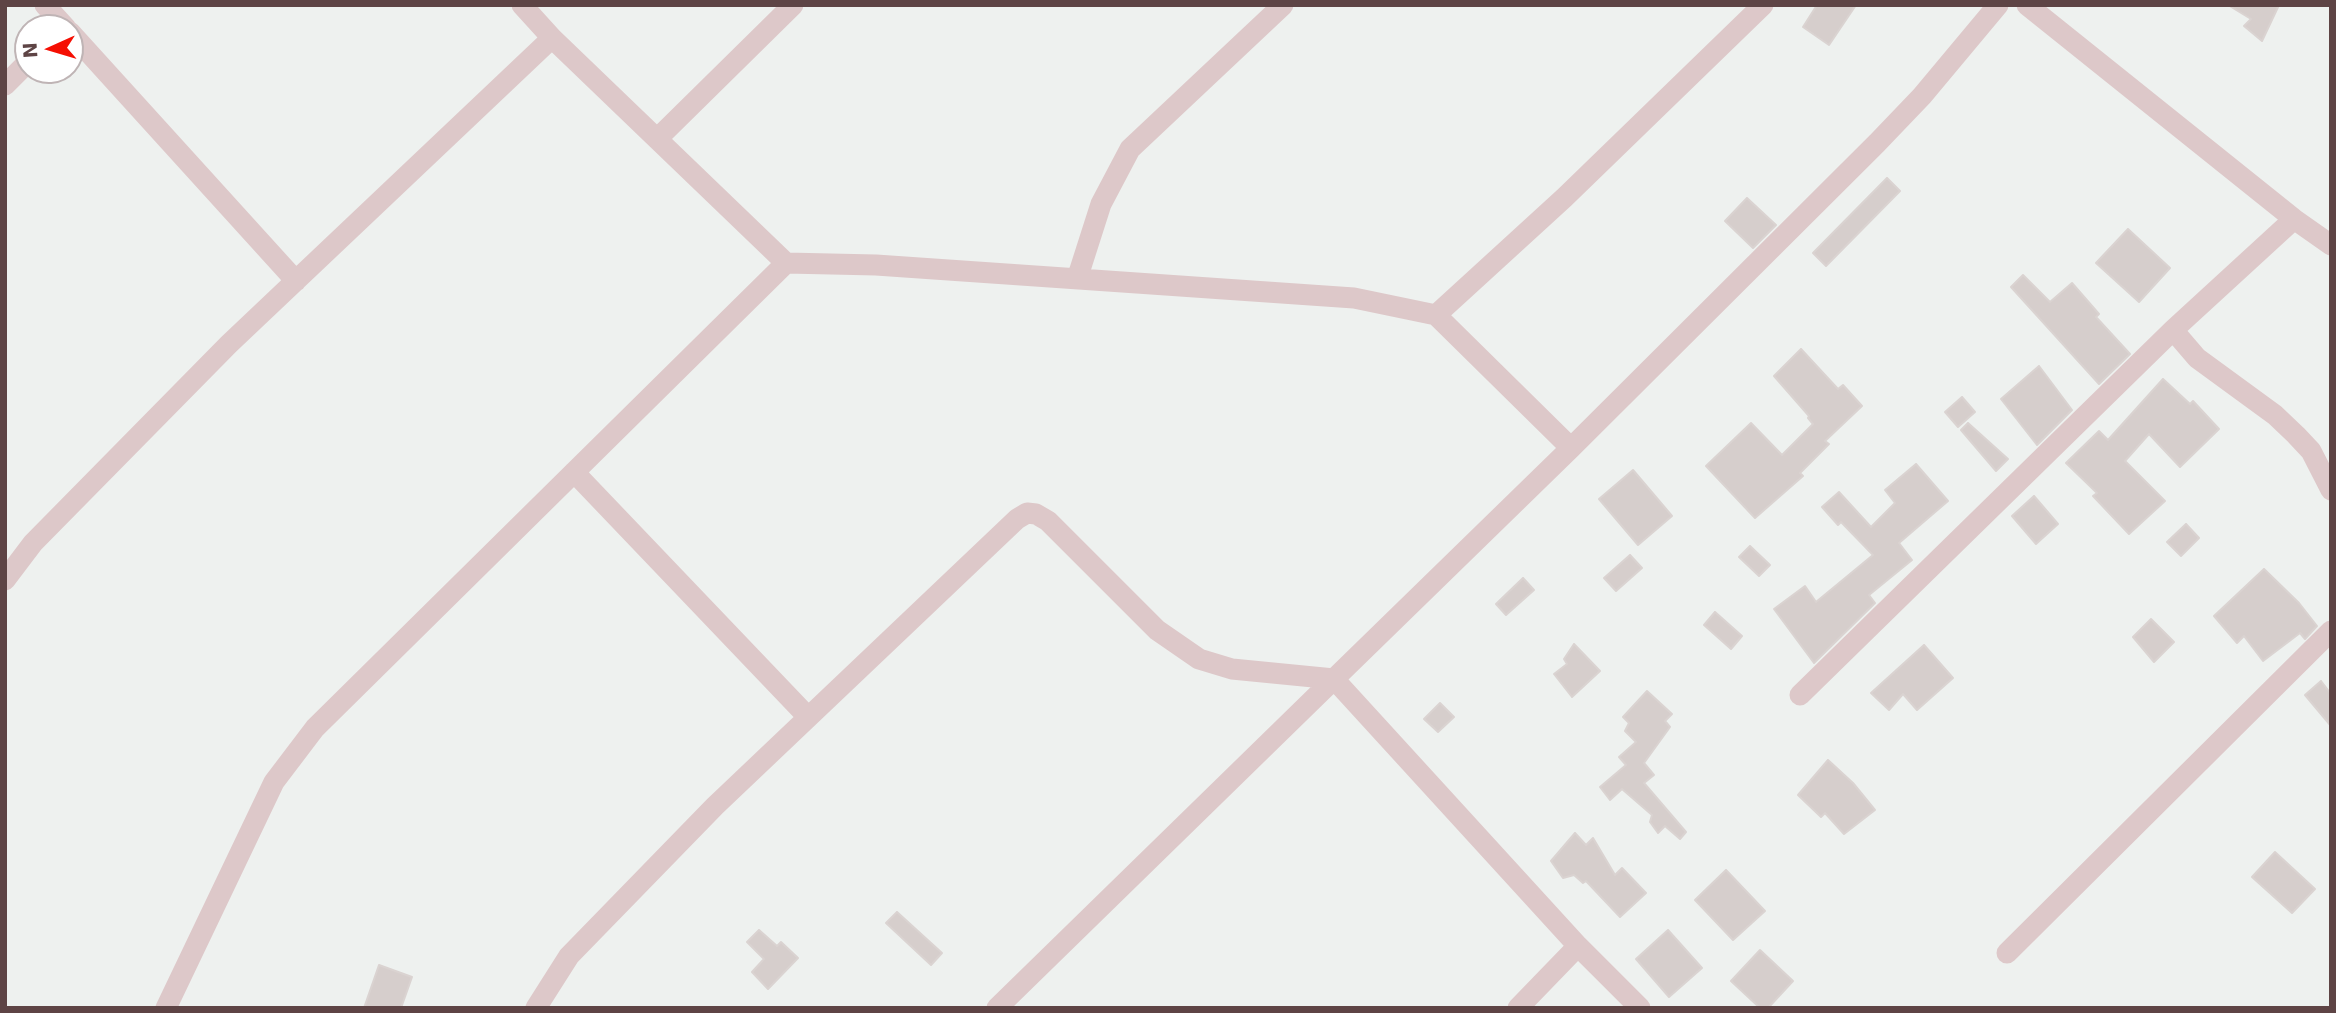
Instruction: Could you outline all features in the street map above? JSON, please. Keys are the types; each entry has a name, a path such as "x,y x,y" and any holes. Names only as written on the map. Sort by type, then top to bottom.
{"street":[{"path":"522,5 552,38 786,263 876,265 1354,298 1436,314 1571,448"},
{"path":"657,139 793,5"},
{"path":"1077,279 1101,204 1130,149 1283,5"},
{"path":"1436,314 1564,198 1763,5"},
{"path":"997,1008 1571,448 1904,115 1998,5"},
{"path":"2027,5 2294,219 2331,245"},
{"path":"5,580 33,543 229,344 552,38"},
{"path":"84,49 296,281"},
{"path":"1800,695 2173,330 2294,219"},
{"path":"166,1008 274,782 315,728 786,263"},
{"path":"2173,330 2197,358 2267,409 2297,435 2311,452 2331,490"},
{"path":"574,472 808,717"},
{"path":"536,1008 569,956 715,806 1017,519 1027,513 1036,514 1048,522 1157,630 1199,659 1232,669 1334,679 1578,946 1640,1008"},
{"path":"2007,953 2331,631"},
{"path":"1517,1008 1578,946"}],"building":[{"path":"1817,5 1856,5 1829,45 1803,27"},
{"path":"2228,5 2279,5 2262,41 2244,26 2251,19"},
{"path":"1887,178 1900,191 1826,266 1813,253"},
{"path":"1747,198 1776,225 1753,248 1725,221"},
{"path":"2128,229 2170,268 2139,302 2096,263"},
{"path":"2023,275 2050,302 2072,283 2099,314 2096,317 2130,354 2099,384 2011,287"},
{"path":"1801,349 1838,389 1843,385 1862,406 1825,441 1829,444 1800,473 1803,476 1755,518 1706,466 1751,423 1782,455 1813,424 1774,376"},
{"path":"2039,366 2072,410 2037,445 2001,399"},
{"path":"2163,379 2190,404 2193,401 2219,429 2180,467 2149,434 2125,461 2165,501 2129,534 2093,496 2097,493 2066,463 2099,431 2108,440"},
{"path":"1962,397 1975,412 1958,427 1945,412"},
{"path":"1968,423 2008,459 1996,471 1961,430"},
{"path":"1916,464 1948,501 1899,543 1912,560 1869,595 1875,603 1814,663 1774,609 1805,586 1816,602 1873,555 1841,522 1838,525 1822,507 1839,492 1871,527 1895,503 1885,490"},
{"path":"1633,470 1672,516 1638,545 1599,499"},
{"path":"2034,496 2058,524 2036,544 2012,516"},
{"path":"2186,524 2199,538 2181,556 2167,542"},
{"path":"1750,546 1770,565 1759,576 1739,557"},
{"path":"1630,555 1642,568 1616,591 1604,578"},
{"path":"2264,569 2299,603 2317,626 2305,639 2300,633 2263,661 2244,636 2237,643 2214,616"},
{"path":"1523,578 1534,590 1506,615 1496,604"},
{"path":"1715,612 1742,636 1731,649 1704,625"},
{"path":"2151,619 2174,642 2154,662 2133,637"},
{"path":"1574,644 1600,671 1572,697 1554,674 1567,664 1564,659"},
{"path":"1924,645 1953,678 1917,710 1903,694 1889,710 1871,693"},
{"path":"2321,681 2331,694 2331,726 2305,695"},
{"path":"1647,691 1672,714 1665,721 1670,727 1644,763 1654,775 1644,783 1686,832 1680,839 1665,826 1658,833 1650,822 1652,815 1622,789 1610,800 1600,787 1626,765 1619,757 1636,742 1625,731 1629,723 1623,717"},
{"path":"1440,703 1454,717 1438,732 1424,719"},
{"path":"1828,760 1853,783 1875,810 1844,834 1825,813 1821,817 1798,795"},
{"path":"1575,833 1586,845 1593,838 1615,875 1622,868 1646,893 1620,917 1586,881 1583,883 1574,875 1563,878 1551,861"},
{"path":"2275,852 2315,889 2292,913 2252,877"},
{"path":"1726,870 1765,911 1733,940 1695,900"},
{"path":"897,912 942,953 931,965 886,923"},
{"path":"759,930 777,946 781,942 798,958 768,989 752,972 764,959 747,942"},
{"path":"1668,930 1702,968 1669,997 1636,959"},
{"path":"1760,950 1793,981 1768,1008 1760,1008 1731,981"},
{"path":"379,965 412,977 401,1008 364,1008"}]}
